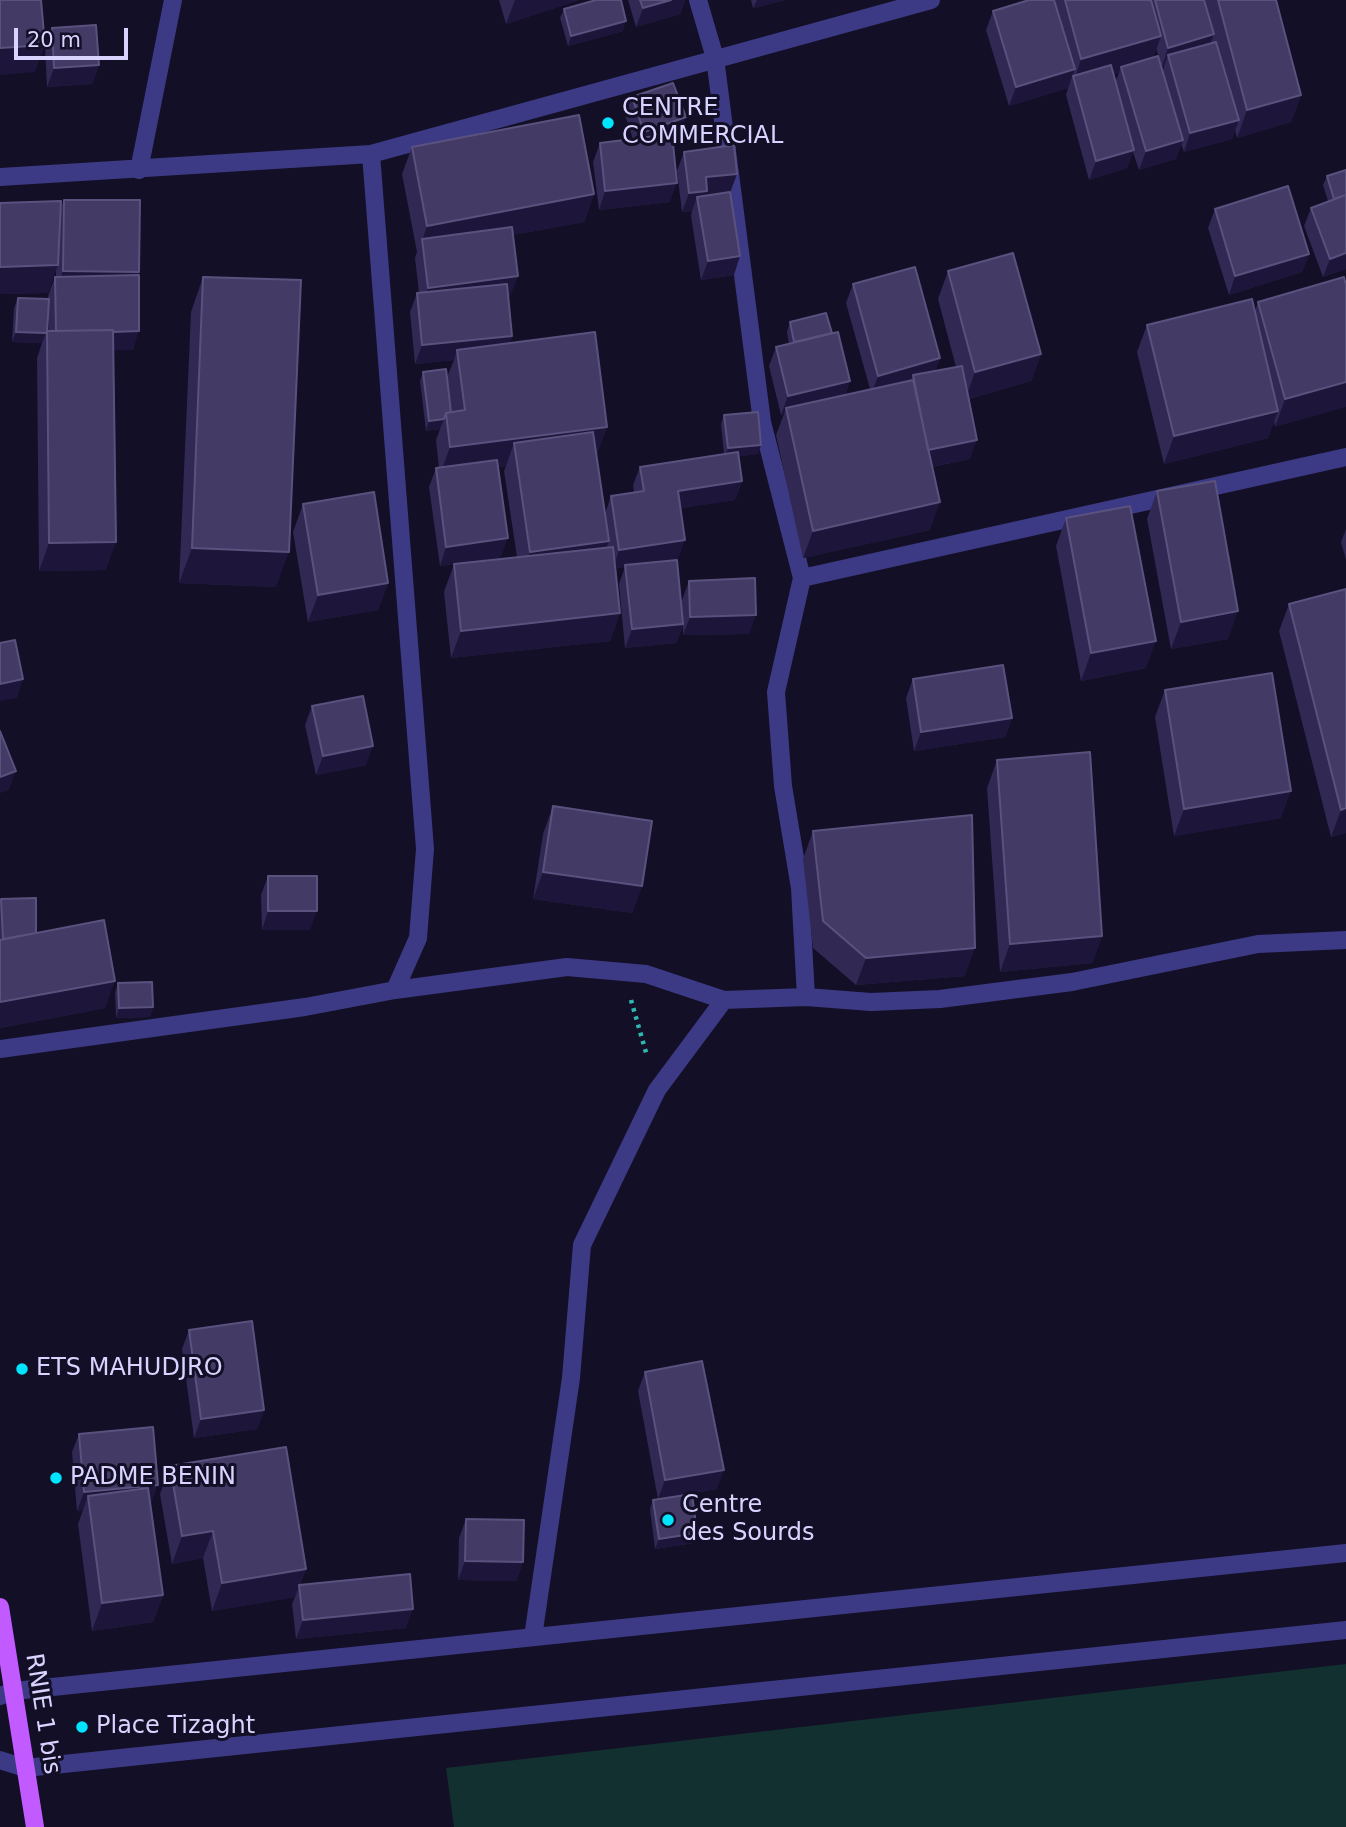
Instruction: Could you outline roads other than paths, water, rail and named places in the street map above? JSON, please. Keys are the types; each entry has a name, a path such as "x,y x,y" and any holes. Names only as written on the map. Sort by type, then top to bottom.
{"main road":[{"name":"RNIE 1 bis","path":"0,1607 7,1694 25,1768 35,1827"}],"street":[{"path":"139,170 173,0"},
{"path":"698,0 715,58 762,422 802,578 776,692 783,786 800,888 806,997"},
{"path":"0,177 371,154 931,0"},
{"path":"371,154 425,849 418,938 395,989"},
{"path":"802,578 1346,457"},
{"path":"0,1049 306,1007 395,989 567,967 646,974 724,1000 806,997 871,1002 940,999 1072,982 1258,944 1346,940"},
{"path":"533,1637 571,1378 582,1245 657,1090 724,1000"},
{"path":"7,1694 1346,1553"},
{"path":"0,1760 25,1768 1346,1630"}],"place":[{"name":"CENTRE COMMERCIAL","path":"608,123"},
{"name":"ETS MAHUDJRO","path":"22,1369"},
{"name":"PADME BENIN","path":"56,1478"},
{"name":"Centre des Sourds","path":"668,1520"},
{"name":"Place Tizaght","path":"82,1727"}]}
